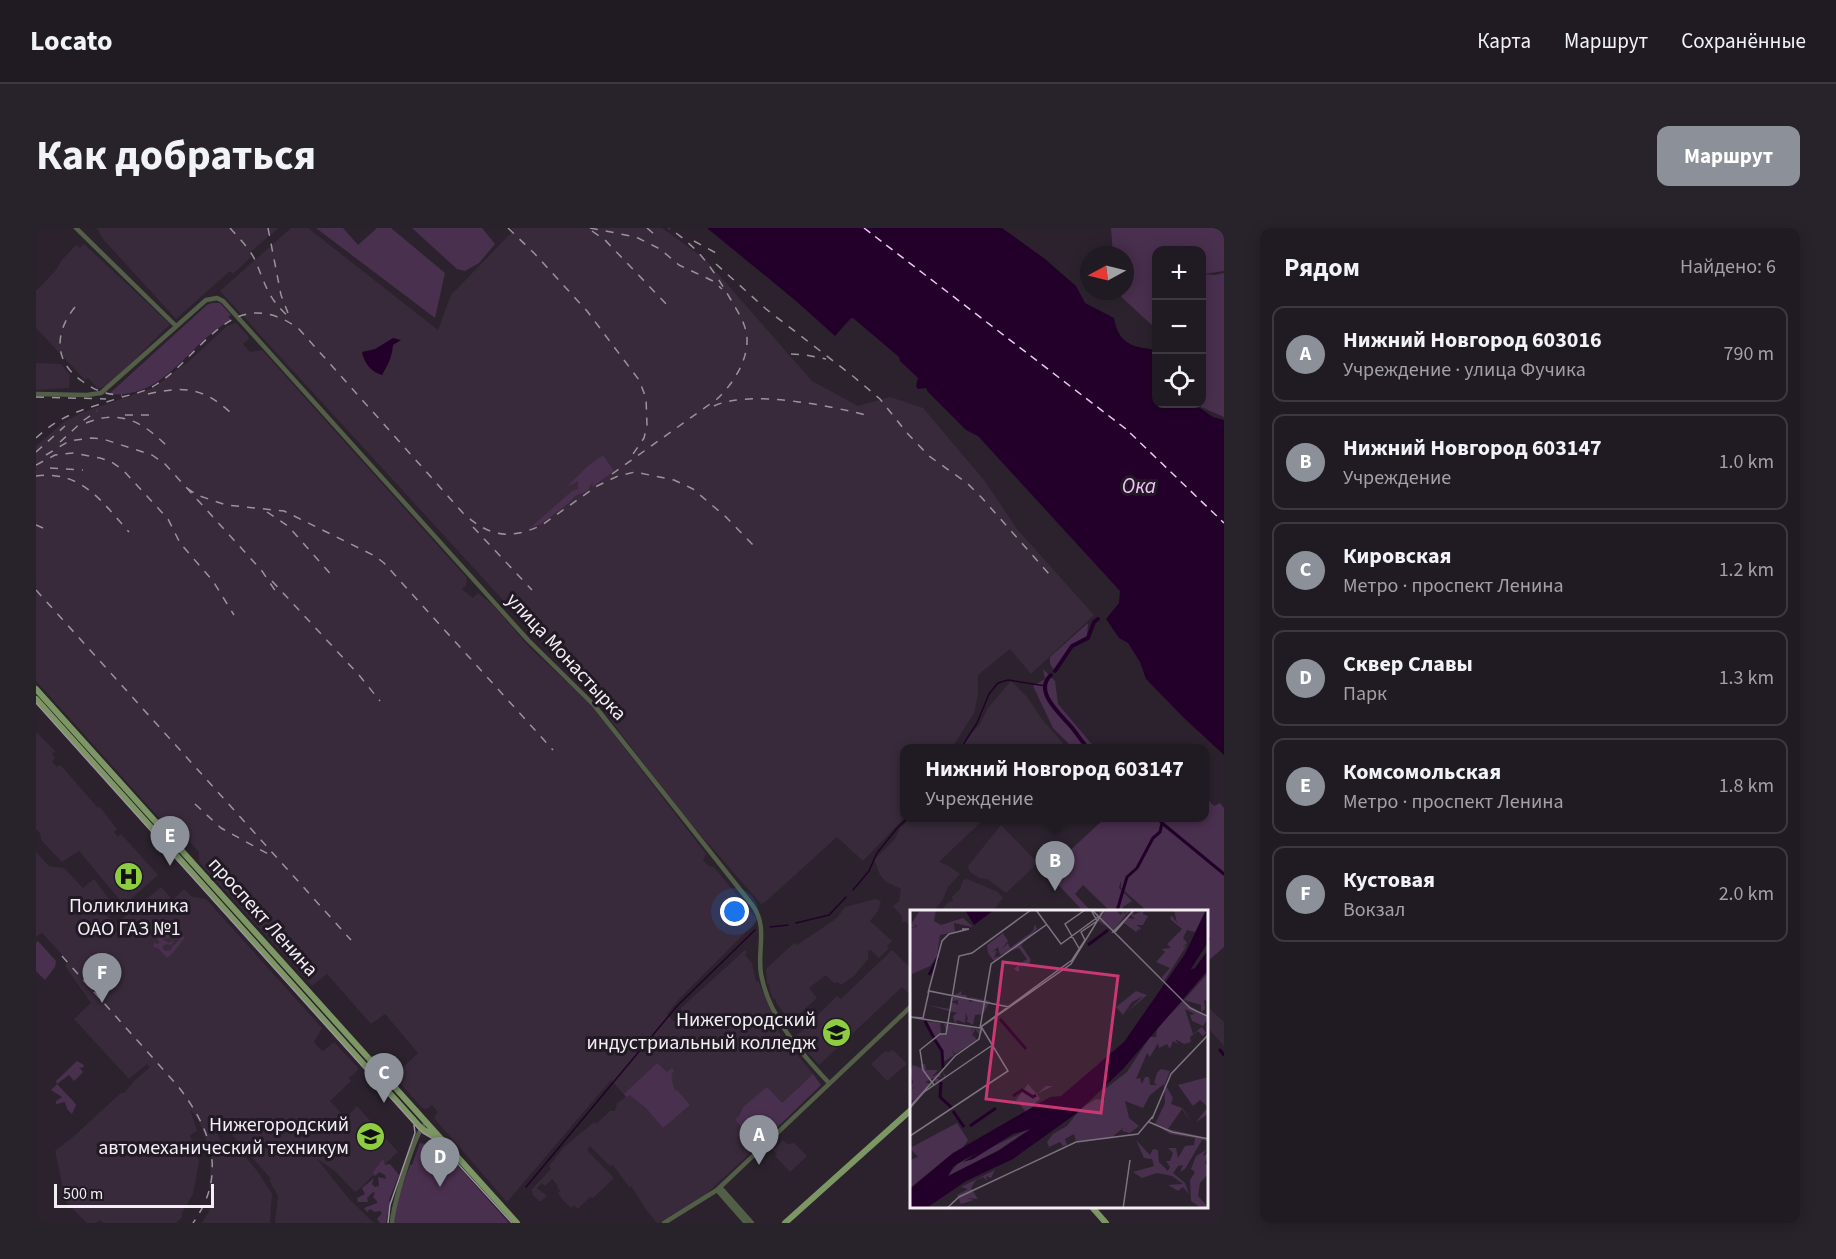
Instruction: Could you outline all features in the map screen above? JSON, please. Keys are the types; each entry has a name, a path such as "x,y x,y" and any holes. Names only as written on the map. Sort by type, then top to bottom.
{"main road":[{"name":"проспект Ленина","path":"36,689 224,904 517,1223"},
{"name":"проспект Ленина","path":"36,699 140,810"},
{"name":"проспект Ленина","path":"376,1072 421,1128 442,1140"},
{"path":"785,1223 910,1111"},
{"path":"1093,1208 1106,1223"}],"street":[{"path":"36,394 101,393 176,326 76,228"},
{"name":"улица Монастырка","path":"176,326 206,300 217,298 223,301 537,650 594,705 753,906 761,921 760,964 767,992 789,1037 829,1083"},
{"path":"664,1223 718,1189 910,1008"},
{"path":"392,1223 394,1206 421,1128 427,1123"},
{"path":"718,1189 746,1223"},
{"path":"718,1189 752,1223"}],"shaded area":[{"path":"97,228 279,228 267,235 267,238 249,253 251,257 233,274 230,271 176,319 103,239"},
{"path":"291,228 308,228 438,330 451,295 513,231 511,228 662,228 705,259 812,381 858,406 890,397 923,408 984,480 1017,529 1094,615 1031,674 1010,649 978,675 978,695 974,713 955,744 900,744 900,822 863,861 837,837 761,904 678,809 600,706 220,291"},
{"path":"316,228 343,228 358,245 377,228 391,228 445,273 435,318"},
{"path":"412,228 482,228 495,244 479,263 465,271 457,269"},
{"path":"1111,228 1224,228 1224,271 1206,274 1206,246 1152,246 1152,325 1125,300 1134,300 1134,246 1112,246"},
{"path":"84,244 170,324 109,385 98,389 88,378 85,380 36,328 36,289 56,270 76,245 80,248"},
{"path":"1224,273 1224,417 1203,408 1206,408 1206,274"},
{"path":"220,303 231,315 228,317 232,320 216,330 162,379 147,388 129,393 109,394 207,305"},
{"path":"236,323 248,336 249,339 243,344 250,352 262,350 467,578 466,586 462,588 464,591 473,598 478,593 493,605 531,649 590,703 706,854 703,860 709,866 714,867 757,920 667,1014 674,1022 682,1007 745,950 747,952 745,955 752,963 756,982 758,981 776,1021 775,1027 813,1074 782,1103 743,1107 735,1120 758,1146 705,1195 659,1223 647,1211 631,1186 629,1187 613,1165 610,1166 590,1146 587,1150 614,1178 593,1198 590,1197 578,1209 574,1205 571,1208 558,1193 561,1190 552,1179 545,1186 542,1183 537,1188 547,1196 541,1201 532,1194 531,1190 551,1169 549,1166 563,1148 594,1122 596,1124 610,1111 615,1111 617,1103 626,1097 611,1080 507,1202 434,1118 438,1112 432,1105 427,1109 422,1108 394,1076 418,1053 385,1014 371,1024 327,974 312,986 199,862 199,852 186,838 177,838 36,681 36,446 65,421 81,413 155,387 185,365 227,326"},
{"path":"36,363 61,364 70,375 69,388 36,390"},
{"path":"603,455 614,471 592,487 593,481 587,491 575,496 541,524 530,528 572,491 578,489 578,481 567,487"},
{"path":"1088,623 1087,636 1072,646 1054,670 1050,664 1050,657"},
{"path":"1043,669 1055,681 1058,704 1092,744 1069,744 1053,728 1033,686 1045,679"},
{"path":"1011,681 1028,698 1041,718 1064,744 961,744 980,724 988,708"},
{"path":"36,732 55,751 52,754 55,758 52,762 57,767 60,765 98,808 100,807 117,829 114,832 118,837 121,834 158,875 124,905 79,851 62,862 41,840 40,833 36,829"},
{"path":"1209,800 1214,806 1220,803 1224,808 1224,947 1209,960 1209,910 1146,910 1121,888 1121,881 1119,888 1132,901 1122,910 1109,910 1083,885 1075,894 1090,910 1082,910 1052,878 1054,872 1058,876 1061,869 1057,865 1101,822 1209,822"},
{"path":"907,822 981,822 939,862 960,874 948,887 943,899 935,910 910,910 910,926 907,922 902,922 902,917 893,906 899,901 901,889 886,882 880,875 874,860 895,839 900,828"},
{"path":"1001,825 1038,863 1006,893 987,879 979,878 970,872 968,866"},
{"path":"36,852 49,866 64,868 83,888 94,879 115,907 112,910 114,912 109,916 103,912 116,924 161,887 170,897 170,900 166,902 168,905 184,889 192,897 206,899 322,1028 314,1042 318,1047 323,1051 334,1042 359,1069 349,1078 351,1081 330,1101 346,1118 357,1106 398,1152 357,1191 354,1191 335,1171 317,1159 349,1199 374,1223 275,1223 278,1196 269,1180 271,1179 228,1130 218,1134 223,1154 239,1149 258,1172 272,1194 270,1223 202,1223 208,1213 215,1189 209,1188 211,1158 205,1136 199,1121 190,1109 197,1131 190,1135 199,1162 193,1194 182,1217 176,1223 103,1223 100,1220 96,1223 87,1223 66,1202 55,1151 121,1093 124,1093 150,1067 147,1064 129,1079 74,1019 91,1003 65,966 68,961 42,933 36,937"},
{"path":"967,879 998,892 1003,898 994,910 942,910 948,902 953,901 952,897 960,889 963,880"},
{"path":"875,899 881,901 878,911 870,921 892,941 887,946 889,948 879,958 871,950 868,951 868,959 854,976 841,985 838,982 834,983 826,975 809,988 817,998 791,1022 776,1003 776,999 773,999 767,983 766,969 794,943 797,945 837,918 845,907"},
{"path":"163,925 166,928 168,926 170,930 177,931 172,937 162,939 169,943 174,940 171,945 166,944 162,947 165,951 171,950 182,936 185,937 167,958 158,948 153,947 154,943 160,942 157,939 164,936 163,930 157,932 163,928"},
{"path":"38,941 56,961 55,967 45,980 36,971 36,943"},
{"path":"892,950 910,968 910,995 902,987 819,1065 794,1037 837,996 841,999"},
{"path":"1209,1008 1224,1022 1224,1046 1209,1029"},
{"path":"893,1050 907,1064 887,1081 871,1064 885,1051"},
{"path":"77,1061 84,1065 83,1068 79,1067 83,1072 74,1081 69,1075 57,1084 56,1081"},
{"path":"657,1063 667,1072 672,1068 674,1071 671,1078 675,1091 677,1090 690,1105 663,1128 646,1108 630,1095 627,1097 624,1094"},
{"path":"813,1074 821,1085 758,1146 735,1120 743,1107 767,1087 782,1103"},
{"path":"57,1084 76,1105 72,1114 65,1102 56,1104 56,1101 62,1097 51,1090"},
{"path":"783,1140 787,1144 794,1143 807,1156 790,1172 775,1156 777,1154 773,1150"},
{"path":"420,1143 441,1147 509,1223 394,1223 395,1208"},
{"path":"383,1159 385,1165 390,1164 399,1175 389,1200 386,1223 380,1223 377,1219 382,1213 380,1211 375,1212 370,1209 367,1212 364,1208 377,1203 373,1197 375,1193 373,1192 367,1198 368,1202 358,1202 357,1198 365,1194 362,1188 374,1178 372,1184 375,1187 379,1186 378,1177 386,1179 385,1175 379,1172 375,1176 373,1172"}],"water":[{"name":"Ока","path":"707,228 1002,228 1045,259 1076,286 1080,300 1114,318 1117,330 1123,339 1131,345 1152,349 1152,408 1200,408 1213,417 1224,420 1224,755 1146,679 1140,662 1128,643 1119,638 1106,619 1119,603 1120,591 978,436 966,430 926,388 918,389 916,386 918,378 900,361 899,357 853,318 835,336"},
{"path":"393,338 401,340 393,345 392,353 382,375 378,374 364,360 362,352 375,349"}],"waterway":[{"path":"1055,671 1072,646 1088,638 1094,622 1098,619"},
{"path":"1051,675 1046,682 1047,696 1051,704 1085,744"},
{"path":"964,744 977,723 989,694 998,683 1008,680 1046,686"},
{"path":"853,890 869,871 877,853 904,822"},
{"path":"1117,910 1127,877 1137,868 1153,838 1160,832 1161,822"},
{"path":"1162,823 1224,874"},
{"path":"796,923 829,915 846,897"},
{"path":"770,927 788,925"},
{"path":"526,1187 677,1006 755,930"},
{"path":"1220,1050 1224,1055"}],"ferry route":[{"path":"864,228 1126,429 1224,523"}],"tram line":[{"path":"36,703 416,1126 437,1141 512,1223"},
{"path":"388,1223 390,1205 415,1133 414,1125"}],"railway":[{"path":"230,228 252,254 271,297 290,318"},
{"path":"268,228 281,295 288,313"},
{"path":"508,228 587,311 639,380 646,398 647,425 644,438 631,457"},
{"path":"590,228 636,237 660,249 679,265 713,281 722,289"},
{"path":"647,228 655,235"},
{"path":"612,474 717,399 734,379 747,347 745,328 741,318 718,278 690,244 669,228"},
{"path":"592,231 605,240 670,308"},
{"path":"694,241 716,253"},
{"path":"716,264 766,309 880,399 929,456 967,483 982,498 1049,574"},
{"path":"75,307 63,327 61,337 60,347 66,365 91,387 105,393 122,395"},
{"path":"36,438 56,422 76,412 153,386 168,376 209,337 231,320 250,313 265,314 280,318 299,329 463,513 482,527 500,534 530,530 542,525 597,486 618,476 635,472 674,480 693,489 726,517 755,547"},
{"path":"791,354 826,359"},
{"path":"148,394 172,390 202,393 231,413"},
{"path":"36,397 106,399"},
{"path":"714,406 729,401 769,399 813,404 870,416"},
{"path":"60,442 97,411"},
{"path":"125,415 152,415"},
{"path":"86,423 111,417 133,421 152,432 170,449"},
{"path":"36,452 65,426"},
{"path":"46,455 69,441 91,438 103,439 152,455 165,464 262,571 276,592"},
{"path":"36,465 55,455 73,453 110,461 123,470 168,519 180,543 213,581 234,615"},
{"path":"50,468 83,470"},
{"path":"36,476 52,475 79,483 100,500 129,532"},
{"path":"187,488 197,495 226,505 284,511 375,556 384,563 553,750"},
{"path":"267,512 288,526 335,579"},
{"path":"36,525 43,528"},
{"path":"473,527 532,590"},
{"path":"272,581 380,701"},
{"path":"36,590 351,940"},
{"path":"195,804 221,828 270,855"},
{"path":"62,956 177,1085 199,1118 211,1152 212,1169 210,1187 204,1205 193,1223"}],"place":[{"name":"Комсомольская","path":"170,866"},
{"name":"Поликлиника ОАО ГАЗ №1","path":"129,876"},
{"name":"Нижний Новгород 603147","path":"1055,891"},
{"name":"Кустовая","path":"102,1003"},
{"name":"Нижегородский индустриальный колледж","path":"837,1032"},
{"name":"Кировская","path":"384,1103"},
{"name":"Нижегородский автомеханический техникум","path":"370,1136"},
{"name":"Нижний Новгород 603016","path":"759,1165"},
{"name":"Сквер Славы","path":"440,1187"}]}
